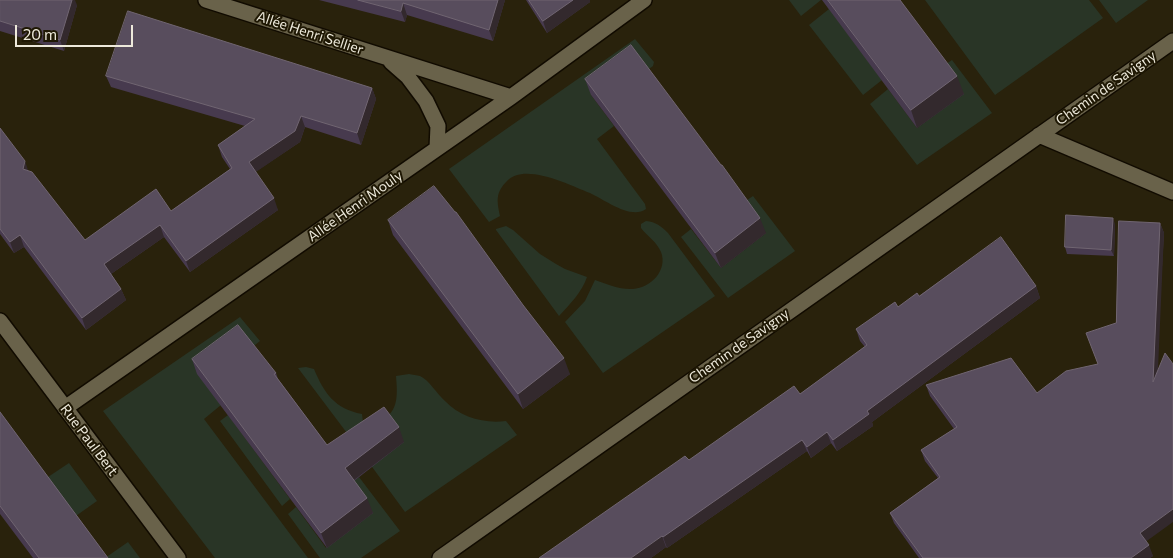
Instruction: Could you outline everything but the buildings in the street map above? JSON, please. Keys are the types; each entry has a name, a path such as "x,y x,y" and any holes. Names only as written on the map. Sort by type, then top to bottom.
{"street":[{"name":"Allée Henri Sellier","path":"206,0 511,97"},
{"name":"Allée Henri Mouly","path":"65,408 511,97 644,0"},
{"name":"Chemin de Savigny","path":"440,558 1173,41"},
{"name":"Allée Henri Sellier","path":"386,57 408,77 426,101 438,126 437,148"},
{"name":"Chemin de Savigny","path":"1039,135 1173,192"},
{"name":"Rue Paul Bert","path":"0,321 178,558"}],"green space":[{"path":"789,0 821,0 801,16"},
{"path":"925,0 1089,0 1103,18 995,95"},
{"path":"1099,0 1148,0 1116,23"},
{"path":"829,9 882,80 863,95 809,25"},
{"path":"635,39 654,62 653,66 645,72 591,95 614,126 597,139 645,204 646,209 640,212 626,211 590,193 559,181 535,174 524,174 515,176 507,181 500,189 498,206 500,216 489,222 449,169"},
{"path":"952,60 992,113 917,165 870,104 888,89 917,128 963,94 943,66"},
{"path":"753,196 795,251 728,298 681,237 691,229 721,268 766,233 744,202"},
{"path":"646,221 653,222 668,233 715,296 603,373 565,322 585,301 595,280 618,288 628,289 640,288 652,282 660,271 663,259 657,245 641,228 641,224"},
{"path":"506,226 540,254 565,269 587,277 579,293 559,316 496,230"},
{"path":"240,317 260,341 250,349 221,405 204,419 308,558 215,558 103,411"},
{"path":"298,368 314,369 326,392 332,399 353,412 362,414 364,431 362,453"},
{"path":"409,374 423,378 451,407 465,415 481,420 506,421 517,435 405,512 367,460 394,407 397,397 396,376"},
{"path":"228,415 290,499 282,506 220,421"},
{"path":"69,463 97,501 73,518 45,479"},
{"path":"359,477 400,531 361,558 320,558 288,514 296,507 326,548 350,483"},
{"path":"128,542 140,558 105,558"}]}
